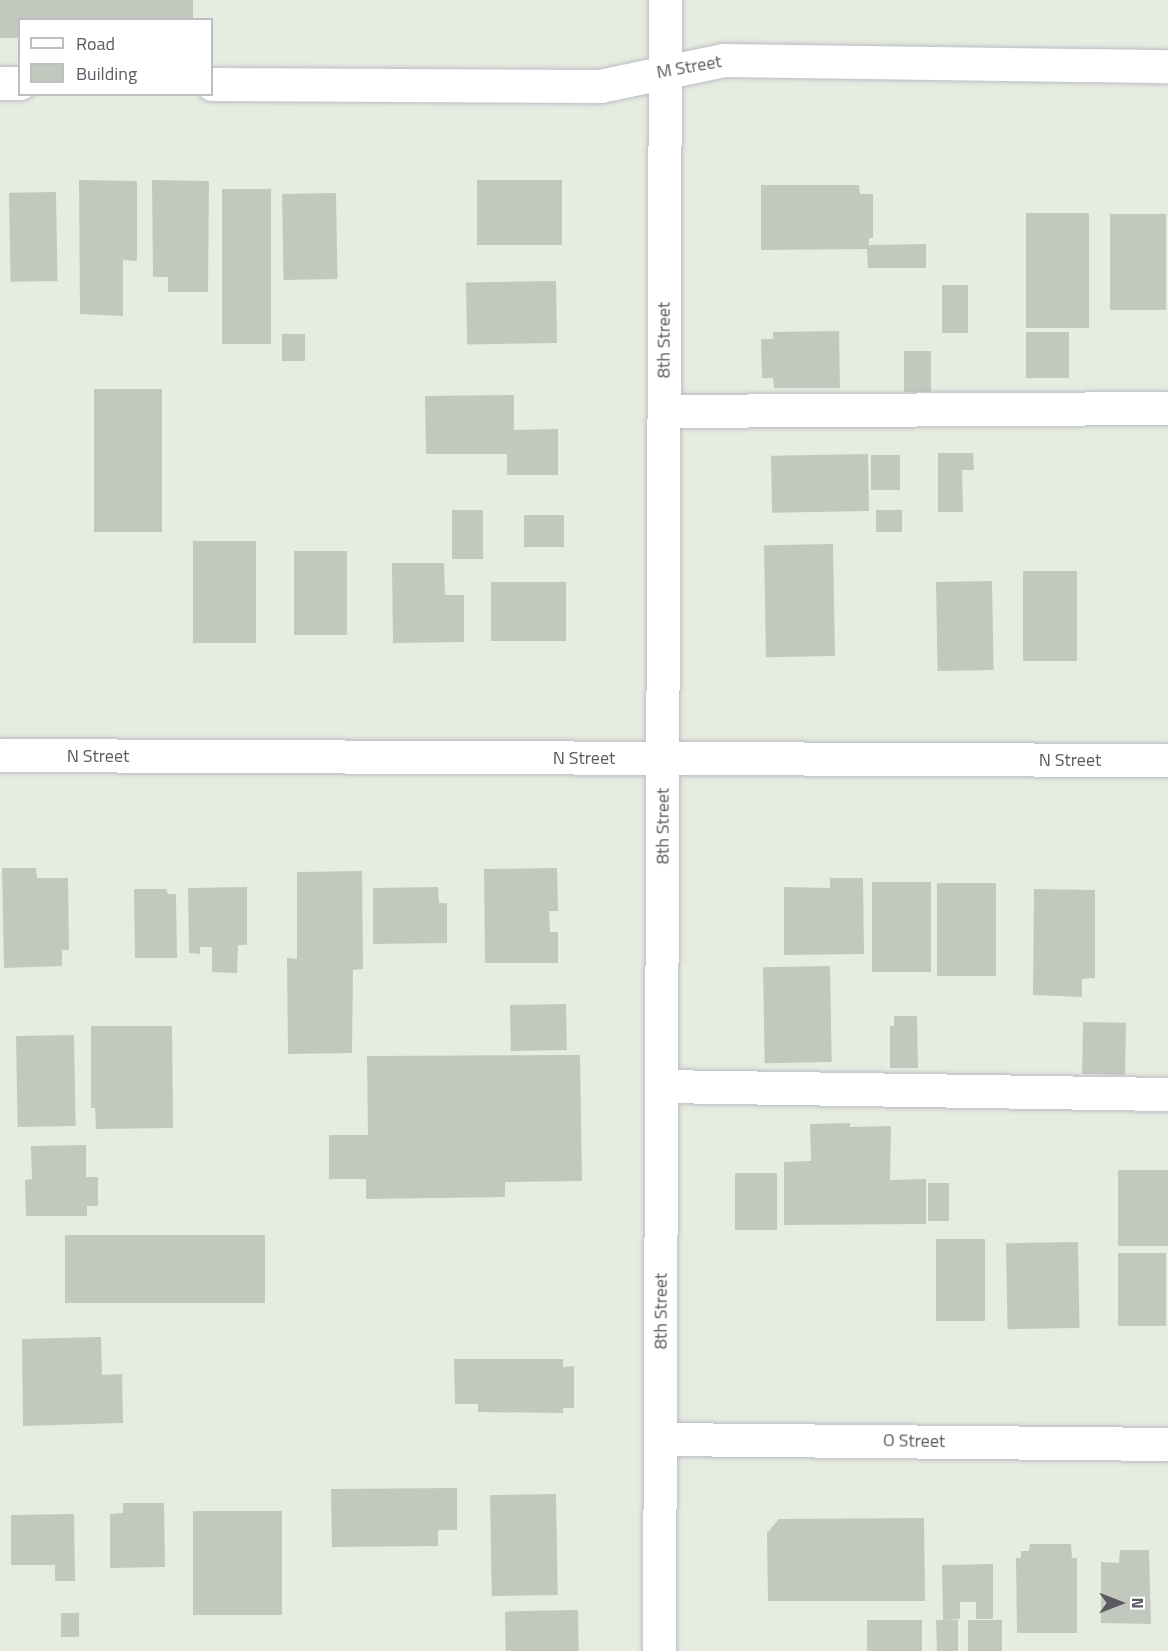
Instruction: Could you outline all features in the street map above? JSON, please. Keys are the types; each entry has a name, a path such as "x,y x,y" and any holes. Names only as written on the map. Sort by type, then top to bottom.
{"street":[{"name":"8th Street","path":"659,1651 665,0"},
{"name":"M Street","path":"213,84 600,86 665,70 723,60 1168,66"},
{"path":"0,83 18,83"},
{"path":"664,411 1168,408"},
{"name":"N Street","path":"0,755 1168,760"},
{"path":"662,1086 1168,1094"},
{"name":"O Street","path":"660,1439 1168,1444"}],"building":[{"path":"0,0 193,0 193,18 18,18 18,38 0,38"},
{"path":"79,180 137,181 137,261 123,260 123,316 80,314"},
{"path":"152,180 209,181 208,292 168,292 168,277 153,277"},
{"path":"477,180 562,180 562,245 477,245"},
{"path":"761,185 859,185 860,194 873,194 873,238 869,238 869,245 926,244 926,268 868,268 867,249 761,250"},
{"path":"222,189 271,189 271,344 222,344"},
{"path":"56,192 58,281 11,282 9,193"},
{"path":"336,193 338,279 284,280 282,194"},
{"path":"1026,213 1089,213 1089,328 1026,328"},
{"path":"1110,214 1166,214 1166,310 1110,310"},
{"path":"556,281 557,343 467,345 466,283"},
{"path":"942,285 968,285 968,333 942,333"},
{"path":"839,331 840,388 774,388 773,378 762,378 761,339 773,339 773,332"},
{"path":"1026,332 1069,332 1069,378 1026,378"},
{"path":"282,334 305,334 305,361 282,361"},
{"path":"904,351 931,351 931,392 904,392"},
{"path":"94,389 162,389 162,532 94,532"},
{"path":"514,395 514,430 558,429 558,475 507,475 507,454 426,454 425,396"},
{"path":"938,453 973,453 974,470 962,470 963,512 938,512"},
{"path":"868,454 869,511 772,513 771,456"},
{"path":"871,455 900,455 900,490 871,490"},
{"path":"452,510 483,510 483,559 452,559"},
{"path":"876,510 902,510 902,532 876,532"},
{"path":"524,515 564,515 564,547 524,547"},
{"path":"193,541 256,541 256,643 193,643"},
{"path":"833,544 835,656 766,657 764,545"},
{"path":"294,551 347,551 347,635 294,635"},
{"path":"392,563 444,563 445,595 464,595 464,642 393,643"},
{"path":"1023,571 1077,571 1077,661 1023,661"},
{"path":"992,581 994,670 938,671 936,582"},
{"path":"491,582 566,582 566,641 491,641"},
{"path":"2,868 36,868 37,878 68,878 69,950 62,950 62,966 4,968"},
{"path":"557,868 558,911 549,911 550,932 558,932 558,963 485,963 484,869"},
{"path":"362,871 363,969 353,970 352,1053 288,1054 287,958 297,959 297,872"},
{"path":"830,878 863,878 864,954 784,955 784,887 830,888"},
{"path":"872,882 931,882 931,972 872,972"},
{"path":"937,883 996,883 996,976 937,976"},
{"path":"247,887 247,945 238,945 237,973 212,972 212,947 200,947 200,954 189,953 188,888"},
{"path":"438,887 439,903 447,903 447,943 373,944 373,888"},
{"path":"134,889 166,889 168,894 176,894 177,958 135,958"},
{"path":"1034,889 1095,890 1095,978 1082,979 1082,997 1033,995"},
{"path":"830,966 832,1062 765,1063 763,967"},
{"path":"566,1004 567,1050 511,1051 510,1005"},
{"path":"894,1016 917,1016 918,1068 890,1068 890,1026 894,1026"},
{"path":"1083,1022 1126,1023 1125,1075 1082,1074"},
{"path":"91,1026 172,1026 173,1128 96,1129 95,1108 91,1108"},
{"path":"74,1035 76,1126 18,1127 16,1036"},
{"path":"580,1055 582,1181 505,1182 505,1197 366,1199 366,1179 329,1179 329,1135 368,1135 367,1056"},
{"path":"850,1123 850,1127 891,1126 890,1180 926,1179 926,1224 784,1225 784,1162 811,1161 810,1124"},
{"path":"86,1145 86,1177 98,1177 98,1206 87,1206 87,1216 26,1216 25,1180 32,1179 31,1146"},
{"path":"1118,1170 1168,1170 1168,1246 1118,1246"},
{"path":"735,1173 777,1173 777,1230 735,1230"},
{"path":"928,1183 949,1183 949,1221 928,1221"},
{"path":"65,1235 265,1235 265,1303 65,1303"},
{"path":"936,1239 985,1239 985,1321 936,1321"},
{"path":"1078,1242 1080,1328 1008,1329 1006,1243"},
{"path":"1118,1253 1166,1253 1166,1326 1118,1326"},
{"path":"101,1337 102,1375 122,1374 123,1423 23,1426 22,1339"},
{"path":"454,1359 563,1359 563,1367 574,1366 574,1408 563,1408 563,1413 478,1412 478,1404 455,1404"},
{"path":"457,1488 457,1530 438,1530 438,1546 332,1547 331,1489"},
{"path":"556,1494 558,1595 492,1596 490,1495"},
{"path":"123,1503 164,1503 165,1567 110,1568 110,1514 123,1513"},
{"path":"193,1511 282,1511 282,1615 193,1615"},
{"path":"74,1514 75,1581 55,1581 55,1565 11,1565 11,1515"},
{"path":"924,1518 925,1601 768,1601 767,1533 779,1519"},
{"path":"1030,1544 1071,1544 1072,1558 1077,1558 1077,1633 1017,1633 1016,1558 1021,1558 1021,1551 1029,1551"},
{"path":"1120,1550 1149,1550 1151,1624 1101,1623 1101,1562 1119,1563"},
{"path":"993,1564 993,1619 976,1619 976,1602 960,1602 960,1619 946,1619 958,1620 958,1651 937,1651 936,1620 943,1620 942,1565"},
{"path":"578,1610 579,1651 506,1651 505,1611"},
{"path":"61,1613 79,1613 79,1637 61,1637"},
{"path":"867,1620 922,1620 922,1651 867,1651"},
{"path":"968,1620 1002,1620 1002,1651 968,1651"}]}
